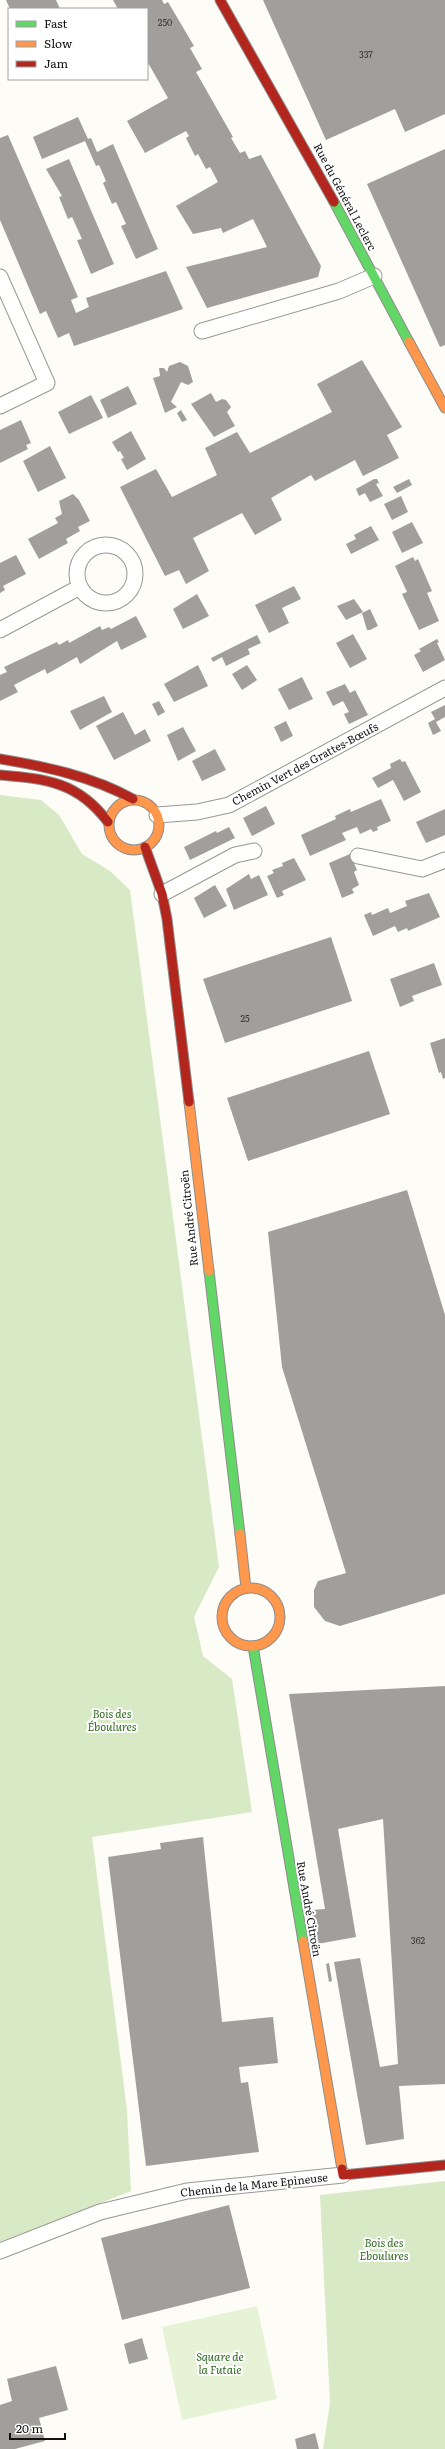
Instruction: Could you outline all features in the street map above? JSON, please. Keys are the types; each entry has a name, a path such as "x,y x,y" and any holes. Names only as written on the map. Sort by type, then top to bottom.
{"main road":[{"name":"Rue du Général Leclerc","path":"220,0 304,148 445,408"},
{"path":"0,759 56,768 92,778 133,799 148,803 157,815 158,834 150,844 145,847 132,850 119,845 111,835 108,822 93,802 80,792 64,785 36,777 0,775"},
{"path":"108,822 114,808 126,800 133,799"},
{"name":"Rue André Citroën","path":"145,847 162,894 167,919 187,1071 202,1230 246,1588"},
{"path":"246,1588 253,1588 266,1592 276,1602 280,1614 276,1632 270,1639 253,1646 238,1643 226,1632 222,1617 226,1601 238,1591 246,1588"},
{"name":"Rue André Citroën","path":"253,1646 343,2175"},
{"name":"Chemin de la Mare Epineuse","path":"343,2175 445,2165"}],"street":[{"path":"202,331 356,285 374,276"},
{"path":"0,277 47,383 0,406"},
{"path":"0,630 80,587"},
{"name":"Chemin Vert des Grattes-Bœufs","path":"157,815 204,811 229,805 445,688"},
{"path":"162,894 235,855 254,851"},
{"path":"358,856 422,869 445,860"},
{"name":"Chemin de la Mare Epineuse","path":"0,2250 100,2212 187,2191 343,2175"}],"green space":[{"name":"Bois des Éboulures","path":"0,795 41,800 59,815 82,854 110,871 130,890 219,1567 194,1617 203,1656 232,1679 252,1812 92,1837 127,2110 131,2191 0,2243"},
{"name":"Bois des Eboulures","path":"445,2181 445,2449 323,2449 330,2403 320,2195"},
{"name":"Square de la Futaie","path":"257,2306 277,2399 182,2420 162,2327"}],"building":[{"path":"6,0 56,0 60,8 10,8"},
{"path":"113,0 162,0 164,4 168,2 194,46 190,48 202,69 196,72 233,137 231,138 240,153 245,151 249,159 261,155 321,266 318,277 207,308 186,267 267,247 253,219 223,233 221,228 193,234 176,206 218,182 210,167 206,169 198,154 195,156 186,138 189,136 186,131 145,153 127,121 168,98 148,63 148,8 117,8"},
{"path":"263,0 445,0 445,114 405,132 395,109 326,140"},
{"path":"78,117 88,139 91,138 97,152 113,144 158,249 136,259 121,226 126,224 116,202 112,204 103,183 106,181 99,165 96,166 85,141 42,159 33,137"},
{"path":"8,135 78,297 71,300 76,313 89,307 86,298 166,271 183,309 74,346 69,333 58,338 46,311 40,314 0,220 0,138"},
{"path":"445,149 445,345 440,347 367,184"},
{"path":"69,159 114,264 91,274 77,240 82,239 72,217 68,219 59,197 62,196 46,169"},
{"path":"362,360 402,427 387,435 399,458 363,476 355,460 315,481 311,475 271,498 282,520 255,535 242,513 193,538 209,571 186,584 179,570 165,576 120,487 156,469 172,497 217,475 205,448 237,432 250,453 332,412 317,384"},
{"path":"180,362 188,366 193,382 188,385 181,382 171,402 177,407 165,413 153,378 160,376 159,368 164,368 167,372 169,366"},
{"path":"128,386 137,404 108,418 100,400"},
{"path":"211,393 216,402 222,399 226,400 231,407 227,412 235,426 214,437 191,404"},
{"path":"91,395 103,418 69,434 58,412"},
{"path":"181,410 187,420 182,422 177,413"},
{"path":"21,420 31,443 26,445 28,449 0,463 0,430"},
{"path":"131,431 146,459 127,470 121,459 124,458 112,442"},
{"path":"50,446 66,478 38,492 23,461"},
{"path":"374,479 377,479 379,483 376,484 383,496 370,502 365,493 359,496 356,489"},
{"path":"409,479 412,485 397,493 393,487"},
{"path":"73,494 79,500 90,521 78,527 80,531 66,539 68,543 39,559 28,539 58,523 55,518 62,514 59,501"},
{"path":"401,496 408,512 392,520 384,504"},
{"path":"412,522 423,543 402,553 392,532"},
{"path":"371,526 379,540 351,554 346,544 356,539 354,535"},
{"path":"16,555 26,574 3,586 5,590 0,593 0,563"},
{"path":"413,557 415,561 418,559 432,591 427,593 439,621 419,630 402,594 407,592 395,566"},
{"path":"294,586 301,599 282,608 289,623 269,633 255,605"},
{"path":"197,594 209,616 183,629 173,609"},
{"path":"354,599 363,612 346,620 337,606"},
{"path":"370,609 378,626 367,630 362,613"},
{"path":"136,616 147,637 121,650 117,641 80,664 77,657 47,674 45,669 14,685 18,692 0,701 0,675 7,672 4,667 57,642 59,645 68,640 69,643 100,626 102,630 109,627 111,629"},
{"path":"353,634 367,659 350,668 336,643"},
{"path":"257,635 261,643 248,649 250,654 226,666 222,657 213,662 211,658"},
{"path":"437,639 439,642 437,643 445,660 423,672 414,655 421,651 419,649"},
{"path":"198,665 208,686 174,702 164,684"},
{"path":"247,665 257,680 242,690 232,674"},
{"path":"302,677 313,699 289,710 278,689"},
{"path":"345,684 350,693 355,690 368,715 349,724 344,714 349,712 343,701 333,706 326,692"},
{"path":"104,696 112,712 80,730 70,711"},
{"path":"159,701 165,712 158,716 152,704"},
{"path":"445,705 445,717 436,722 441,731 433,735 428,723 435,719 431,712"},
{"path":"123,712 135,735 145,729 151,741 114,760 96,726"},
{"path":"286,721 293,736 281,742 274,727"},
{"path":"183,727 196,751 178,761 167,735"},
{"path":"215,749 226,770 202,781 192,761"},
{"path":"400,759 402,762 405,761 421,792 404,801 393,780 378,788 372,778 391,768 390,764"},
{"path":"381,799 391,821 377,827 378,830 373,832 371,829 360,834 357,827 342,833 346,840 310,856 301,835 336,819 335,816 350,809 351,812"},
{"path":"266,806 275,824 252,836 243,818"},
{"path":"445,809 445,835 426,843 416,822"},
{"path":"229,827 235,838 190,860 184,847 216,831 217,833"},
{"path":"350,854 357,870 354,872 359,885 352,889 354,893 342,898 329,863"},
{"path":"294,858 306,880 282,891 284,895 277,898 267,876 274,873 272,870 283,866 282,863"},
{"path":"249,874 251,879 259,875 268,895 234,910 226,889"},
{"path":"215,885 227,906 204,918 194,898"},
{"path":"429,893 440,917 408,931 407,928 398,932 395,926 373,936 364,915 371,912 372,915 388,908 390,913 407,906 405,901"},
{"path":"331,937 352,1001 225,1043 203,979"},
{"path":"434,963 442,985 412,996 414,1001 400,1007 390,979"},
{"path":"445,1038 445,1078 443,1079 441,1072 439,1073 430,1043"},
{"path":"369,1051 390,1114 248,1161 227,1098"},
{"path":"407,1190 445,1315 445,1594 340,1626 325,1621 314,1607 314,1590 318,1581 346,1573 282,1367 268,1232"},
{"path":"445,1686 445,2084 399,2086 404,2139 366,2145 334,1962 360,1958 380,2067 398,2064 383,1819 338,1829 356,1937 317,1944 312,1910 325,1909 289,1694"},
{"path":"203,1837 222,2022 273,2017 278,2063 239,2067 241,2083 248,2082 259,2152 146,2166 108,1857 161,1849 160,1843"},
{"path":"329,1963 332,1981 329,1982 326,1964"},
{"path":"229,2205 250,2288 122,2320 101,2238"},
{"path":"142,2338 148,2359 129,2364 124,2344"},
{"path":"56,2366 68,2410 39,2418 45,2441 15,2449 0,2449 0,2405 12,2401 7,2379"},
{"path":"315,2433 319,2449 297,2449 295,2439"}],"traffic: fast":[{"path":"334,202 409,342"},
{"path":"209,1271 240,1534"},
{"path":"253,1646 303,1941"}],"traffic: slow":[{"path":"409,342 445,408"},
{"path":"129,800 139,800 152,807 159,820 159,825 159,830 152,843 139,850 129,850 120,846 113,839 109,830 109,820 113,811 120,804 129,800"},
{"path":"189,1102 209,1271"},
{"path":"240,1534 246,1588"},
{"path":"251,1588 262,1590 272,1596 278,1606 280,1617 278,1628 272,1638 262,1644 251,1646 240,1644 230,1638 224,1628 222,1617 224,1606 230,1596 240,1590 251,1588"},
{"path":"303,1941 342,2169"}],"traffic: jam":[{"path":"220,0 334,202"},
{"path":"0,759 35,765 85,778 133,799"},
{"path":"0,775 32,778 60,785 85,798 108,822"},
{"path":"145,847 162,894 167,919 189,1102"},
{"path":"342,2169 343,2175 445,2165"}]}
